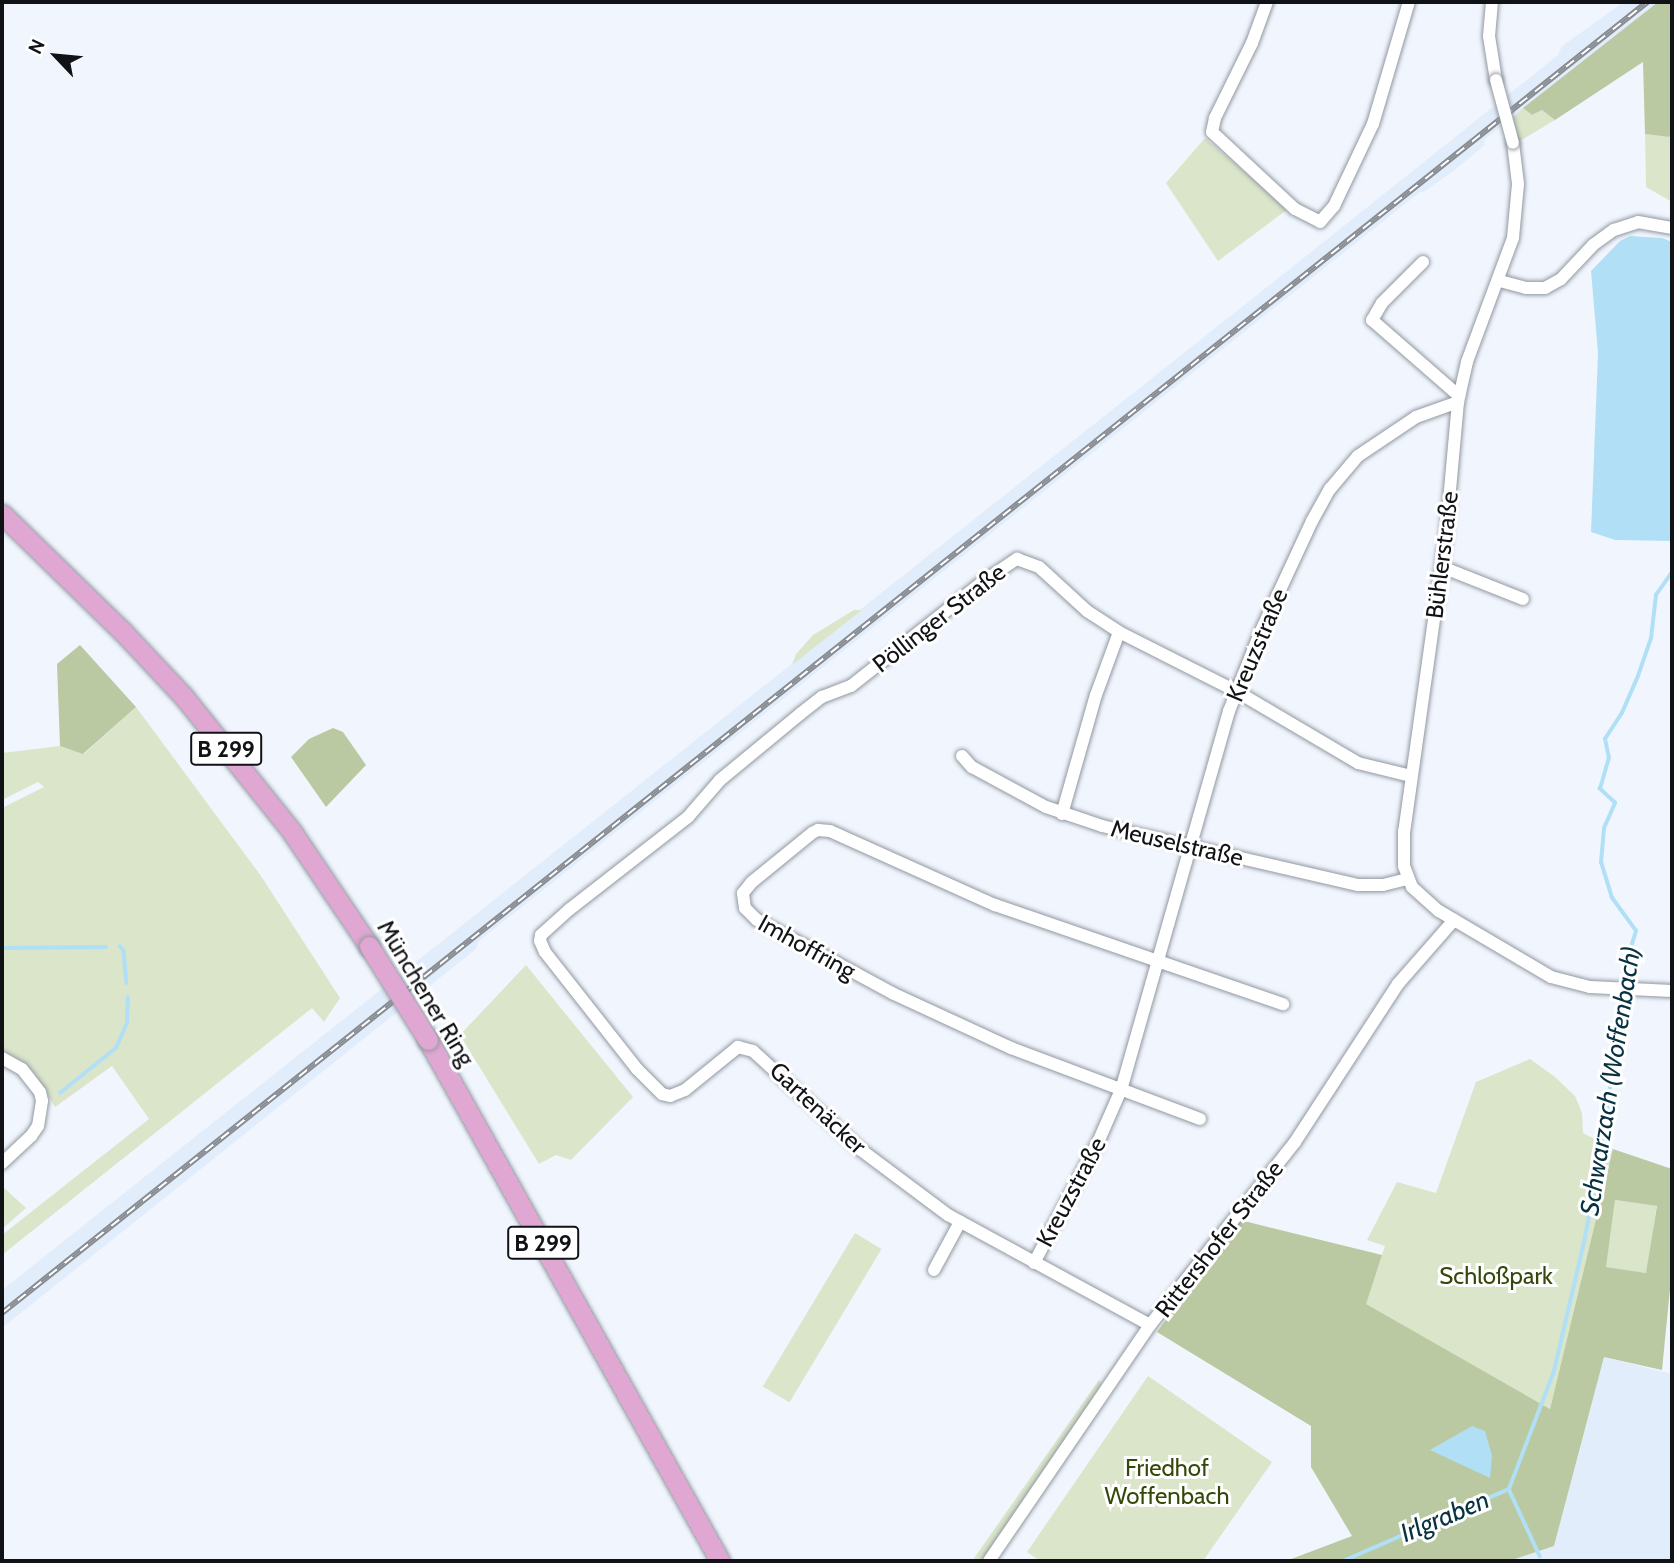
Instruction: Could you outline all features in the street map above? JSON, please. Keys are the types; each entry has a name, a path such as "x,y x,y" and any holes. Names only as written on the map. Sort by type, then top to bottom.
{"main road":[{"name":"Münchener Ring","path":"2,514 123,632 184,697 292,831 428,1040 720,1561"}],"street":[{"path":"1267,2 1252,43 1213,124 1214,135 1281,197 1304,216 1315,221 1324,221 1373,124 1409,2"},
{"name":"Bühlerstraße","path":"1407,879 1403,845 1442,567 1459,399 1467,362 1500,281 1513,238 1518,207 1513,144 1496,79 1489,36 1492,2"},
{"path":"1500,281 1526,288 1545,288 1561,279 1593,245 1614,230 1638,222 1672,228"},
{"path":"1423,262 1382,303 1372,318 1459,399"},
{"name":"Kreuzstraße","path":"1034,1263 1099,1140 1121,1090 1236,691 1322,502 1340,475 1358,456 1389,433 1459,399"},
{"name":"Pöllinger Straße","path":"541,935 579,901 688,817 720,780 800,714 822,697 857,681 1014,560 1026,560 1039,567 1087,611 1119,632 1236,691 1359,763 1411,776"},
{"path":"1442,567 1523,599"},
{"path":"1062,814 1096,695 1119,632"},
{"name":"Meuselstraße","path":"962,756 972,767 1062,814 1192,847 1359,884 1374,886 1407,879"},
{"name":"Imhoffring","path":"1121,1090 1011,1048 869,982 757,920 745,908 743,893 799,843 823,830 849,838 1007,910 1159,962"},
{"path":"1407,879 1420,896 1454,920 1551,977 1580,986 1672,991"},
{"name":"Rittershofer Straße","path":"989,1561 1150,1325 1295,1142 1398,984 1454,920"},
{"name":"Gartenäcker","path":"541,935 540,941 545,951 637,1069 662,1094 670,1096 682,1093 733,1050 747,1048 765,1058 861,1150 960,1222 1150,1325"},
{"path":"1159,962 1283,1004"},
{"path":"2,1058 22,1069 40,1093 42,1101 41,1116 32,1136 2,1163"},
{"path":"1121,1090 1200,1119"},
{"path":"933,1270 960,1222"}],"shaded area":[{"path":"1624,2 1658,2 1484,140 1485,145 1456,169 1424,192 1420,192 479,941 476,949 2,1328 2,1290 1296,264 1558,55 1562,46"},
{"path":"1604,1357 1672,1374 1672,1561 1509,1561 1554,1546"}],"green space":[{"path":"1658,2 1672,2 1672,130 1669,137 1645,134 1643,62 1555,120 1542,110 1532,115 1523,108"},
{"path":"1523,108 1532,115 1542,110 1555,120 1518,142 1512,119"},
{"path":"1672,130 1672,202 1646,187 1645,134 1669,137"},
{"path":"1205,138 1288,209 1218,261 1166,183"},
{"path":"854,610 862,610 792,665 796,654 813,635"},
{"path":"80,645 136,707 83,754 60,746 57,664"},
{"path":"136,707 261,876 340,998 324,1022 312,1008 2,1255 2,1235 149,1119 112,1066 55,1107 34,1072 22,1061 2,1050 2,808 44,787 38,782 2,800 2,753 60,746 84,754"},
{"path":"333,728 343,732 366,765 326,807 291,757 309,739"},
{"path":"526,965 633,1097 571,1160 556,1155 539,1164 460,1035"},
{"name":"Schloßpark","path":"1530,1059 1575,1096 1582,1113 1583,1133 1613,1149 1550,1409 1365,1304 1385,1246 1367,1240 1397,1182 1436,1193 1476,1082"},
{"path":"1613,1149 1672,1169 1672,1269 1662,1370 1604,1357 1554,1546 1509,1561 1286,1561 1352,1536 1311,1467 1311,1426 1157,1332 1240,1220 1382,1255 1366,1304 1550,1409","holes":["1615,1200 1657,1206 1646,1273 1606,1267"]},
{"path":"2,1186 26,1208 2,1229"},
{"path":"1615,1200 1657,1206 1647,1273 1606,1267"},
{"path":"855,1233 882,1249 789,1402 763,1386"},
{"name":"Friedhof Woffenbach","path":"1148,1376 1272,1462 1203,1561 1040,1561 1027,1552"},
{"path":"1099,1380 1102,1385 992,1550 982,1561 972,1561"}],"water":[{"path":"1630,236 1662,238 1672,242 1672,541 1615,540 1591,532 1598,353 1591,271 1620,241"},
{"path":"1472,1426 1485,1431 1492,1456 1490,1478 1430,1450"}],"waterway":[{"name":"Schwarzach (Woffenbach)","path":"1509,1489 1554,1371 1584,1242 1604,1140 1623,973 1636,931 1612,898 1601,863 1604,828 1615,803 1600,789 1609,758 1605,739 1622,713 1638,676 1651,639 1656,595 1672,572"},
{"path":"120,946 124,951 127,983"},
{"path":"2,948 106,947"},
{"path":"60,1093 116,1048 127,1023 128,998"},
{"path":"1509,1489 1540,1556"},
{"name":"Irlgraben","path":"1343,1561 1509,1489"}],"railway":[{"path":"2,1313 1647,2"}]}
